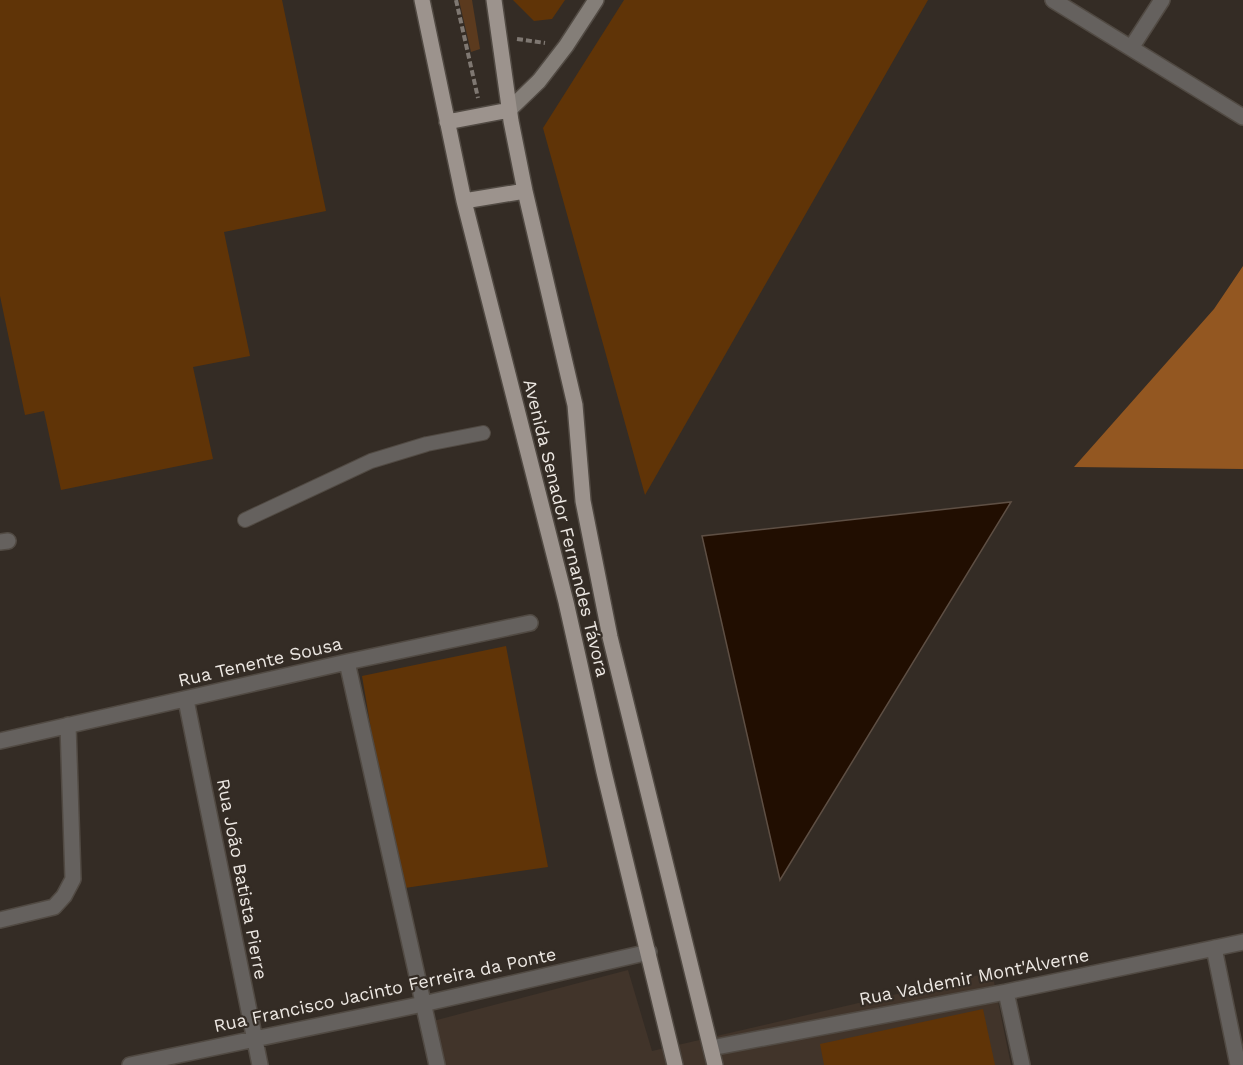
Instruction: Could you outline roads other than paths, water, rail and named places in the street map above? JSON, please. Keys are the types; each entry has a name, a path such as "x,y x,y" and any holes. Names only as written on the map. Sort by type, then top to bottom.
{"main road":[{"name":"Avenida Senador Fernandes Távora","path":"422,0 464,201 566,602 604,772 675,1065"},
{"name":"Avenida Senador Fernandes Távora","path":"494,0 509,110 525,191 575,405 583,501 610,637 715,1065"},
{"path":"447,122 509,110 539,81 566,46 596,0"},
{"path":"464,201 525,191"}],"street":[{"path":"1053,0 1243,117"},
{"path":"1131,48 1162,0"},
{"name":"Rua Tenente Sousa","path":"0,741 530,623"},
{"path":"347,662 437,1065"},
{"name":"Rua João Batista Pierre","path":"186,700 260,1065"},
{"path":"0,920 54,907 64,896 73,879 68,725"},
{"name":"Rua Valdemir Mont'Alverne","path":"711,1048 1006,992 1243,942"},
{"path":"1214,948 1238,1065"},
{"name":"Rua Francisco Jacinto Ferreira da Ponte","path":"130,1065 423,1004 649,952"},
{"path":"1006,992 1022,1065"}],"lane":[{"path":"245,520 371,461 427,444 483,433"}]}
